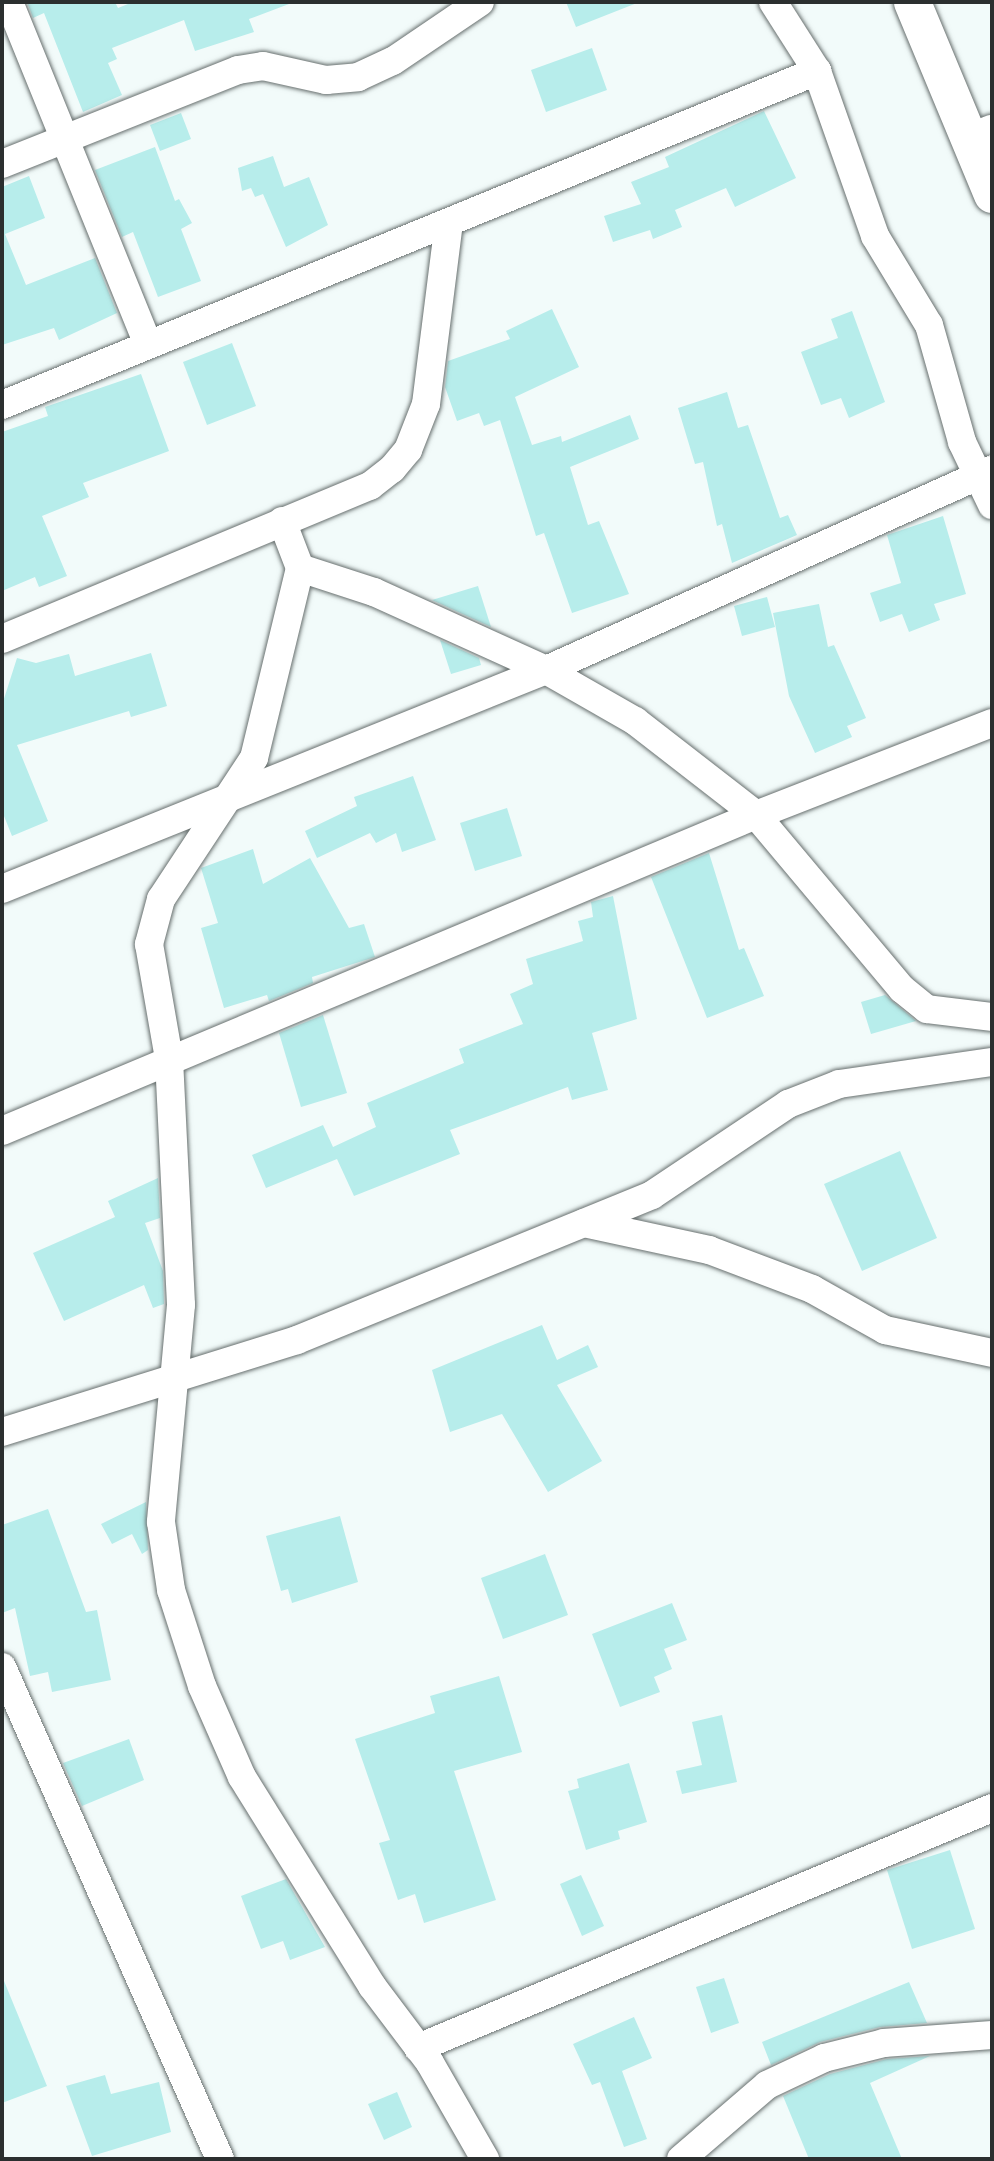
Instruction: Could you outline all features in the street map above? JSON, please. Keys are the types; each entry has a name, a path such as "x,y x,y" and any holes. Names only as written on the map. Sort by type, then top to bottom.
{"street":[{"path":"9,2 148,344"},
{"path":"2,164 64,137 238,70 262,66 326,79 358,77 393,61 480,2"},
{"path":"773,2 817,71 875,236 929,325 962,442 984,472 992,505"},
{"path":"912,2 980,134 992,194"},
{"path":"2,405 817,71"},
{"path":"2,639 370,486 408,450 426,404 449,223"},
{"path":"2,889 547,670 984,472"},
{"path":"282,521 300,568 254,758 233,796 161,899 149,944 169,1059 181,1305 161,1522 171,1590 202,1686 279,1844 418,2048 485,2159"},
{"path":"300,568 374,592 547,670 635,721 756,815 902,989 927,1009 992,1017"},
{"path":"2,1131 756,815 992,723"},
{"path":"2,1432 310,1335 652,1195 788,1104 839,1084 992,1062"},
{"path":"584,1223 709,1251 812,1289 885,1330 992,1353"},
{"path":"2,1667 220,2159"},
{"path":"418,2048 992,1808"},
{"path":"681,2159 767,2085 824,2058 884,2043 992,2035"}],"building":[{"path":"27,2 115,2 118,8 133,2 289,4 249,19 254,32 195,51 184,20 112,48 117,59 108,63 122,95 83,112 44,13 33,18"},
{"path":"566,2 637,2 637,3 576,27"},
{"path":"592,48 607,90 546,112 531,70"},
{"path":"764,111 796,178 735,207 726,188 675,210 682,227 653,239 650,230 613,242 604,216 641,204 631,182 669,167 665,157"},
{"path":"181,113 191,139 160,151 150,125"},
{"path":"155,147 175,201 179,199 192,223 181,229 201,281 158,297 133,232 122,237 95,170"},
{"path":"273,156 284,187 309,177 328,225 286,247 263,194 255,197 251,188 242,191 238,168"},
{"path":"29,176 45,218 5,234 26,285 95,258 117,313 59,340 54,328 2,345 2,187"},
{"path":"552,309 579,367 515,397 532,445 561,436 562,442 630,415 639,439 570,467 588,525 599,521 629,594 572,613 544,533 536,536 500,420 484,426 479,413 457,421 445,387 448,361 510,339 506,331"},
{"path":"852,311 885,402 849,418 841,398 821,405 801,352 838,338 831,319"},
{"path":"232,343 256,406 207,425 183,362"},
{"path":"141,374 169,451 83,483 89,497 42,516 67,576 39,587 35,577 2,591 2,432 48,416 45,407"},
{"path":"727,392 738,428 748,425 780,518 788,515 797,535 732,563 722,524 717,526 703,462 695,464 678,408"},
{"path":"943,516 966,594 934,604 940,620 909,632 902,614 880,622 870,593 901,583 887,535"},
{"path":"478,586 491,627 432,600"},
{"path":"767,597 775,627 742,636 734,606"},
{"path":"819,604 828,647 834,645 866,718 847,726 852,737 815,753 789,696 773,613"},
{"path":"440,640 479,658 481,665 451,674"},
{"path":"151,653 167,706 131,717 129,711 17,745 48,821 12,836 2,811 2,705 17,658 36,663 69,654 75,676"},
{"path":"413,776 436,840 402,852 396,833 376,843 370,833 317,858 305,831 357,806 354,797"},
{"path":"507,808 522,856 475,871 460,823"},
{"path":"253,849 263,884 310,858 349,928 364,924 375,957 312,977 313,983 269,1001 267,995 224,1008 201,928 218,923 201,868"},
{"path":"709,853 739,950 744,948 764,996 707,1018 651,877"},
{"path":"613,896 637,1019 592,1033 608,1090 572,1100 568,1087 450,1130 460,1154 354,1196 337,1159 266,1188 252,1155 323,1125 333,1147 376,1127 367,1103 464,1063 459,1049 523,1024 510,994 533,984 526,959 583,941 578,921 593,917 591,902"},
{"path":"885,995 916,1021 871,1034 861,1002"},
{"path":"323,1015 347,1093 301,1107 279,1033"},
{"path":"900,1151 937,1238 862,1271 824,1184"},
{"path":"158,1178 160,1218 145,1223 163,1271 164,1304 153,1308 144,1285 64,1321 33,1253 115,1217 108,1201"},
{"path":"542,1325 557,1360 588,1345 598,1367 557,1385 602,1461 548,1492 502,1414 450,1432 432,1370"},
{"path":"146,1502 148,1550 142,1554 132,1534 112,1544 101,1524"},
{"path":"48,1509 86,1612 97,1610 111,1680 52,1692 48,1672 30,1676 15,1608 2,1613 2,1525"},
{"path":"340,1516 358,1582 292,1603 288,1589 281,1591 266,1536"},
{"path":"545,1554 568,1615 503,1639 481,1578"},
{"path":"672,1603 687,1640 664,1649 672,1669 654,1677 660,1692 620,1707 592,1634"},
{"path":"499,1676 522,1752 454,1771 496,1900 424,1923 415,1894 398,1900 379,1843 390,1840 355,1739 435,1713 430,1696"},
{"path":"722,1715 737,1782 682,1794 676,1771 702,1765 692,1722"},
{"path":"129,1739 144,1780 82,1806 63,1763"},
{"path":"629,1763 647,1822 618,1831 620,1839 586,1850 568,1791 579,1788 577,1779"},
{"path":"950,1850 975,1929 912,1949 887,1870"},
{"path":"581,1875 604,1926 582,1936 560,1884"},
{"path":"286,1879 325,1947 290,1960 283,1941 261,1949 241,1896"},
{"path":"2,1976 47,2086 2,2103"},
{"path":"724,1978 739,2023 711,2033 696,1987"},
{"path":"909,1982 927,2023 880,2027 820,2042 771,2065 762,2042"},
{"path":"634,2017 652,2058 622,2071 647,2139 624,2147 600,2082 592,2085 573,2044"},
{"path":"930,2056 870,2083 902,2159 809,2159 783,2096 830,2074 887,2059"},
{"path":"105,2075 111,2094 159,2082 171,2132 92,2156 66,2086"},
{"path":"397,2092 412,2127 384,2140 368,2104"}]}
